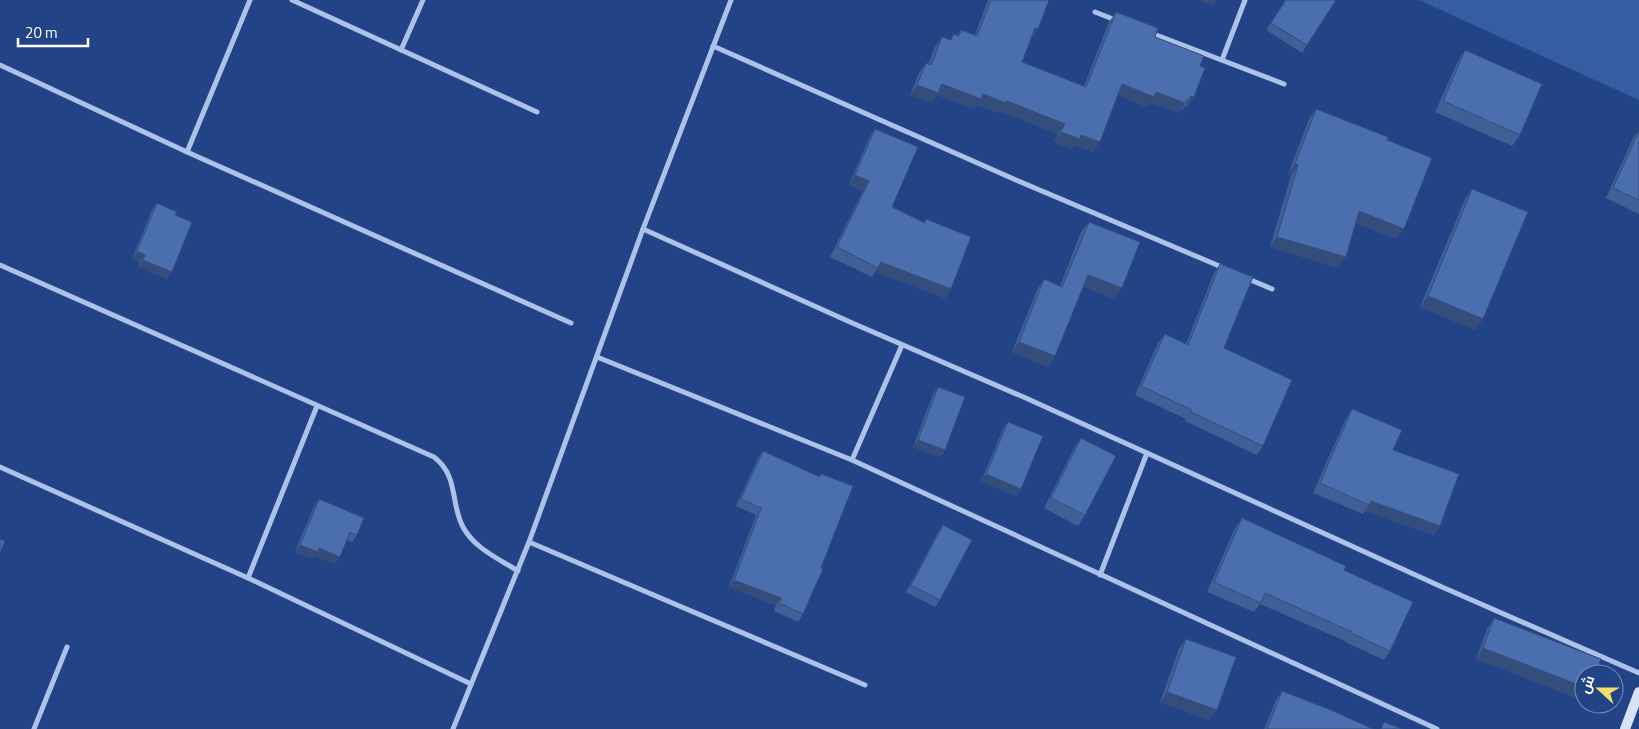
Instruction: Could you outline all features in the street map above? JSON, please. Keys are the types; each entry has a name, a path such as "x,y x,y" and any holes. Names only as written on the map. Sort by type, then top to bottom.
{"main road":[{"path":"1625,729 1639,692"}],"street":[{"path":"187,152 250,0"},
{"path":"292,0 537,112"},
{"path":"401,50 423,0"},
{"path":"453,729 518,571 643,229 731,0"},
{"path":"1222,60 1245,0"},
{"path":"1095,12 1122,22"},
{"path":"1149,33 1284,84"},
{"path":"713,46 1007,176 1229,270"},
{"path":"0,65 187,152 571,323"},
{"path":"643,229 1148,453 1442,587 1639,673"},
{"path":"0,266 434,457 448,471 459,519 469,536 483,548 518,571"},
{"path":"1238,274 1272,289"},
{"path":"852,460 902,344"},
{"path":"597,357 852,460 1437,729"},
{"path":"248,578 317,406"},
{"path":"1100,575 1148,453"},
{"path":"0,467 248,578 471,684"},
{"path":"529,542 865,685"},
{"path":"34,729 67,647"}],"shaded area":[{"path":"1419,0 1639,0 1639,100"}],"building":[{"path":"991,0 1049,0 1038,29 1035,28 1022,62 1086,87 1116,12 1158,28 1155,37 1204,56 1200,66 1205,68 1194,97 1191,96 1185,103 1156,92 1154,97 1122,84 1100,142 1081,135 1080,139 1061,132 1065,124 1007,101 1006,103 983,94 981,99 942,84 938,93 917,85 926,63 931,65 942,37 951,40 954,34 959,36 961,30 977,36"},
{"path":"1286,0 1336,0 1307,45 1271,23"},
{"path":"1465,50 1542,84 1520,135 1443,101"},
{"path":"1316,109 1388,137 1387,140 1432,158 1404,229 1359,211 1346,257 1277,237 1298,165 1295,164"},
{"path":"875,129 918,147 892,207 925,223 926,219 971,237 951,289 881,262 878,268 837,247 869,181 855,175"},
{"path":"1639,131 1639,200 1613,188"},
{"path":"1472,189 1528,212 1483,319 1428,296"},
{"path":"157,203 177,212 175,215 192,222 172,272 143,260 145,255 137,251"},
{"path":"1089,222 1140,242 1122,288 1088,275 1055,356 1019,342 1044,279 1062,287"},
{"path":"1220,264 1253,277 1224,348 1292,380 1263,446 1141,386 1165,334 1188,345"},
{"path":"938,387 965,397 945,450 918,440"},
{"path":"1352,409 1402,430 1393,450 1459,474 1440,526 1371,501 1369,505 1320,483"},
{"path":"1008,422 1043,436 1021,489 986,474"},
{"path":"1081,438 1116,456 1085,515 1051,498"},
{"path":"763,451 820,477 821,474 853,486 821,568 823,569 803,614 779,603 781,598 734,580 761,508 741,499"},
{"path":"319,499 364,518 357,535 350,532 340,557 319,548 318,552 300,545"},
{"path":"1242,518 1346,566 1344,570 1413,602 1390,651 1265,593 1261,603 1214,582"},
{"path":"943,525 972,540 940,600 911,585"},
{"path":"0,539 5,541 0,553"},
{"path":"1494,618 1601,659 1599,664 1574,664 1574,683 1483,648"},
{"path":"1186,639 1236,657 1217,710 1167,692"},
{"path":"1282,691 1331,710 1373,729 1267,729"},
{"path":"1384,722 1402,729 1381,729"}]}
